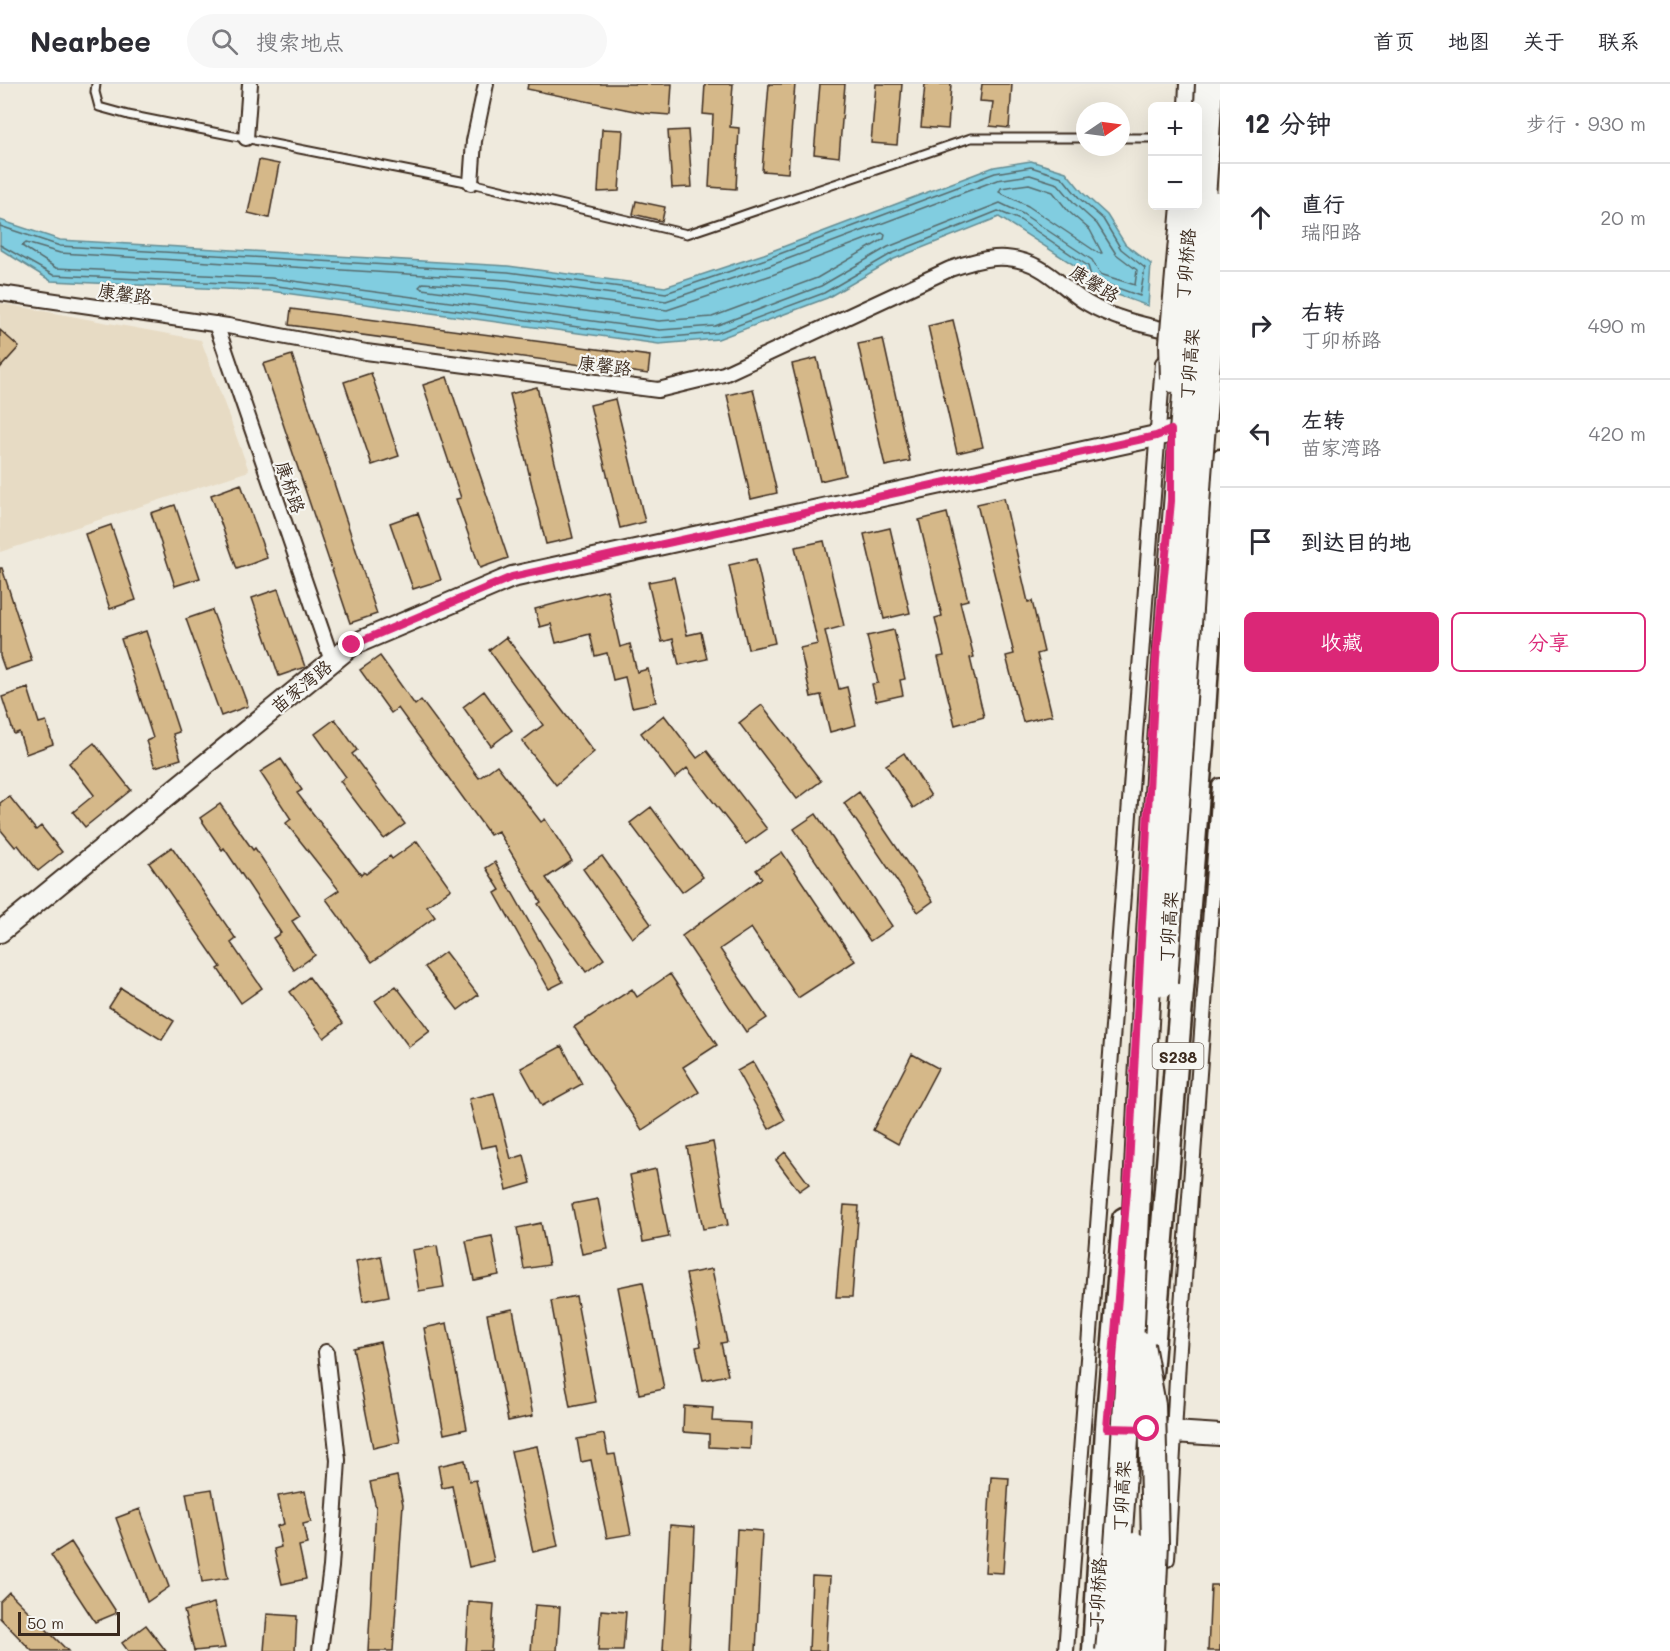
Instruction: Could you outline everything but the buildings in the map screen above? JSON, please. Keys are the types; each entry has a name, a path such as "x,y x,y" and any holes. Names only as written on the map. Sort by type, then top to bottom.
{"highway":[{"path":"1192,102 1193,84"},
{"name":"丁卯高架","path":"1109,1651 1117,1565 1138,1206 1149,938 1179,472 1204,194 1209,84"},
{"name":"丁卯高架","path":"1131,1651 1141,1345 1198,474 1214,304 1220,204"},
{"path":"1179,472 1173,343 1185,210"},
{"path":"1214,304 1220,272"},
{"path":"1141,1345 1152,1405 1155,1543 1150,1651"},
{"path":"1095,1651 1117,1565"}],"main road":[{"path":"1199,102 1201,84"},
{"name":"丁卯桥路","path":"1095,1651 1107,1428 1129,1166 1155,671 1171,501 1164,433 1189,210"},
{"name":"S238","path":"1137,1651 1147,1429 1202,744 1220,461"}],"street":[{"path":"246,138 250,84"},
{"path":"471,183 474,141 486,84"},
{"path":"1184,102 1185,84"},
{"path":"1066,1651 1164,433 1166,330 1177,210"},
{"name":"康馨路","path":"0,293 216,324 366,352 658,390 724,374 940,273 983,257 1011,257 1039,267 1086,303 1106,313 1166,330"},
{"name":"康桥路","path":"216,324 332,662"},
{"name":"苗家湾路","path":"0,932 352,645 512,577 1164,433 1220,418"},
{"path":"1162,1651 1173,1431 1220,786"},
{"path":"320,1651 331,1567 338,1460 326,1353"},
{"path":"1107,1428 1220,1435"}],"lane":[{"path":"96,84 95,92 99,107 471,183 687,234 971,138 1076,138"},
{"path":"1130,138 1148,138"}],"shaded area":[{"path":"0,303 201,340 249,471 0,552"}],"water":[{"path":"1031,161 1066,172 1084,194 1107,215 1125,244 1151,264 1148,306 1082,282 1085,272 999,217 894,259 827,298 718,339 659,344 270,291 51,281 0,249 0,220 60,240 508,266 665,287 764,254 994,167"}],"route":[{"path":"352,645 512,577 1156,436 1171,430 1171,501 1156,659 1129,1166 1107,1428 1147,1429"}]}
